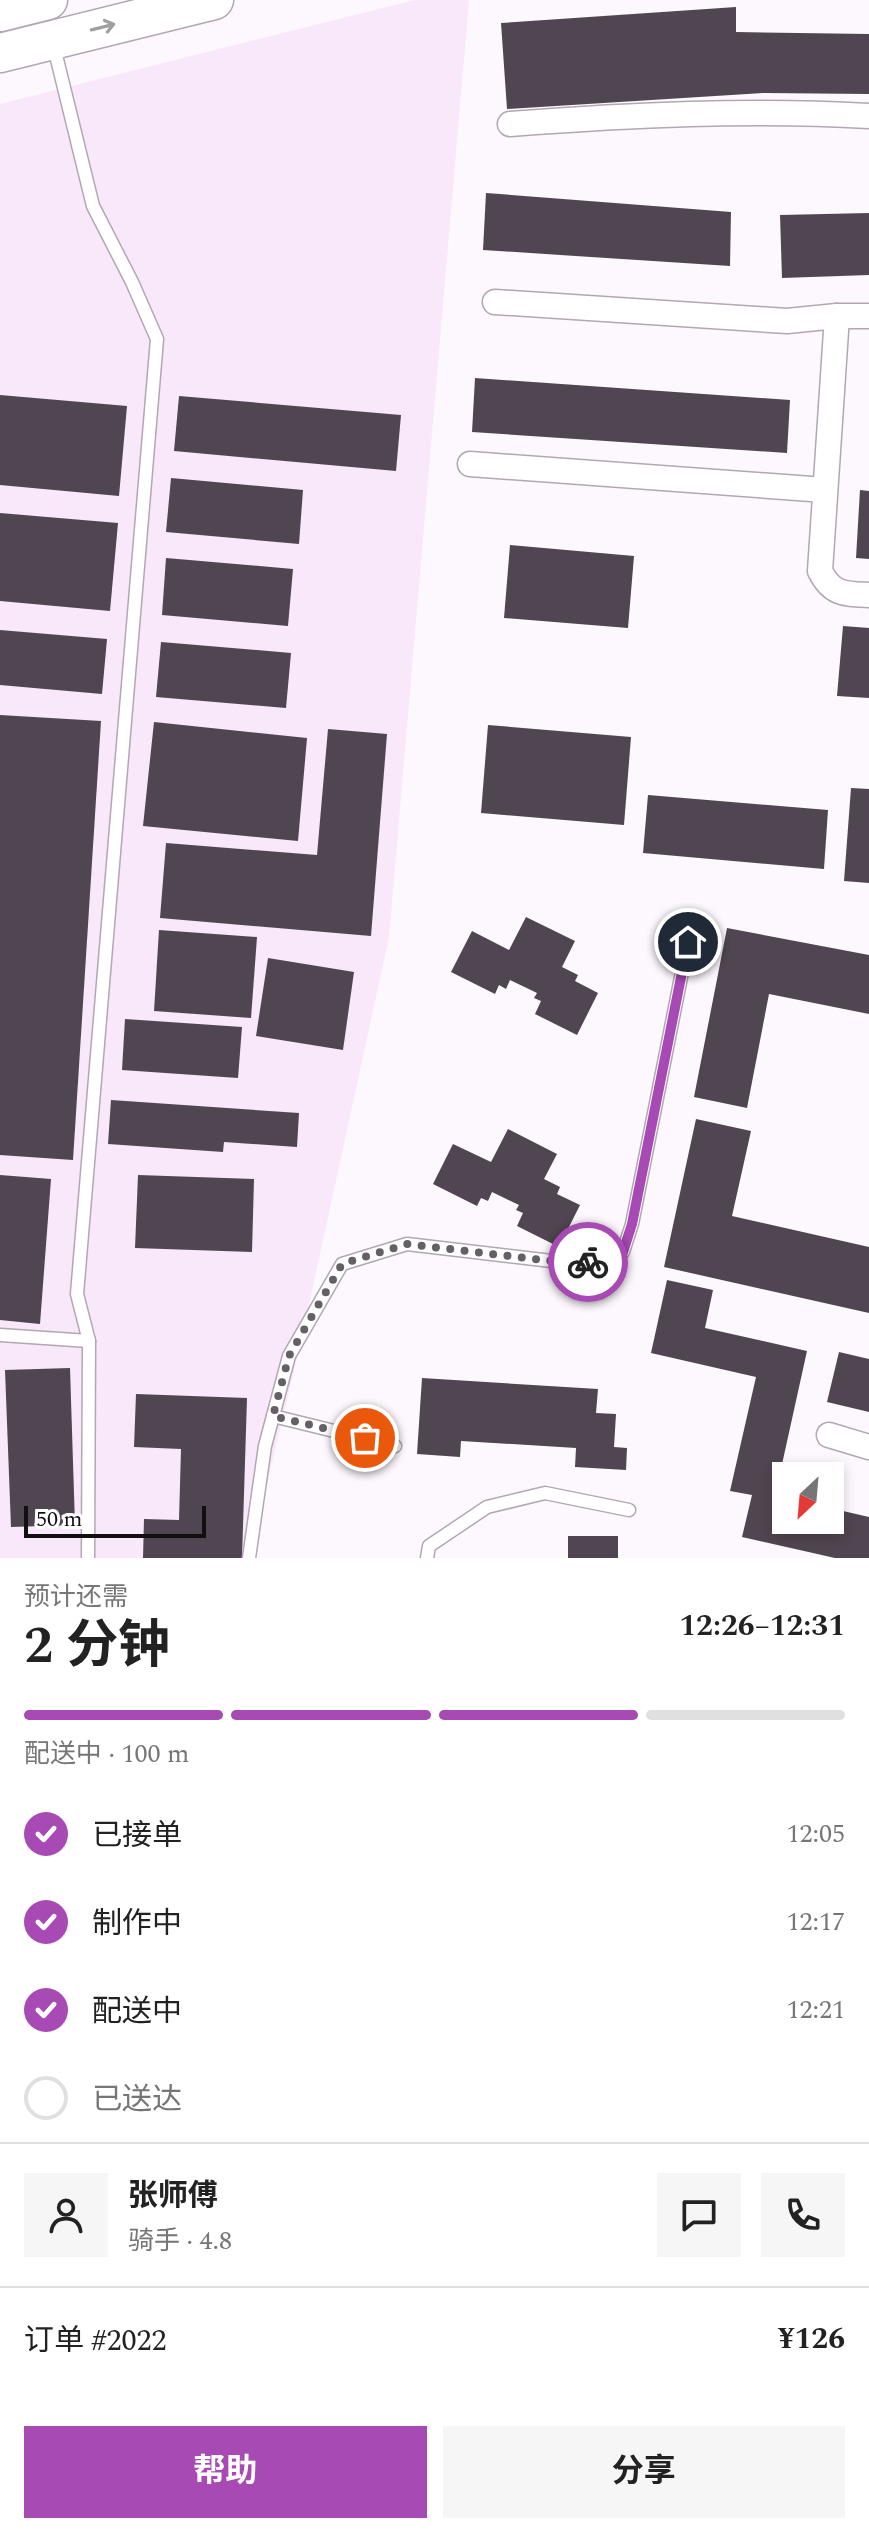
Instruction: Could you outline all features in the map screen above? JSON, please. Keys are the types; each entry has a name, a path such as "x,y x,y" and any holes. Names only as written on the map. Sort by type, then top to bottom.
{"main road":[{"path":"0,12 48,0"},
{"path":"0,53 214,0"}],"street":[{"path":"510,124 637,114 807,113 869,116"},
{"path":"495,302 787,321 869,316"},
{"path":"837,316 820,571 827,584 838,592 869,595"},
{"path":"470,464 825,490"},
{"path":"829,1435 869,1447"}],"lane":[{"path":"52,40 93,206 157,339 77,1294 89,1341 88,1558"},
{"path":"249,1558 265,1446 289,1356 342,1264 407,1244 560,1262 601,1262 623,1252 632,1224 688,942"},
{"path":"0,1335 89,1341"},
{"path":"273,1416 395,1446"},
{"path":"427,1558 429,1546 487,1507 545,1493 629,1510"}],"shaded area":[{"path":"415,0 469,0 389,937 300,1346 249,1558 0,1558 0,104"}],"building":[{"path":"736,7 736,32 869,34 869,94 763,93 507,109 501,23"},
{"path":"486,193 731,212 730,266 483,250"},
{"path":"869,213 869,275 782,278 780,215"},
{"path":"475,378 790,400 787,453 472,432"},
{"path":"0,395 127,406 119,496 0,485"},
{"path":"179,396 401,415 396,471 174,451"},
{"path":"171,478 303,490 299,544 166,532"},
{"path":"860,490 869,491 869,559 856,558"},
{"path":"0,513 118,523 110,611 0,601"},
{"path":"510,545 634,556 628,628 504,618"},
{"path":"166,558 293,569 288,626 162,615"},
{"path":"843,626 869,628 869,698 837,696"},
{"path":"0,630 107,639 102,694 0,685"},
{"path":"161,642 291,653 286,708 156,697"},
{"path":"0,715 101,721 73,1160 0,1155"},
{"path":"154,722 307,738 298,841 143,826"},
{"path":"488,725 631,737 624,825 481,813"},
{"path":"328,729 387,734 371,936 160,918 166,843 317,855"},
{"path":"851,788 869,789 869,883 844,881"},
{"path":"648,795 828,810 824,869 643,853"},
{"path":"526,917 575,941 562,967 578,975 575,981 598,993 577,1035 535,1014 541,1001 534,998 537,993 510,980 506,989 499,985 495,994 451,972 472,931 509,950"},
{"path":"727,928 869,955 869,1014 769,994 747,1108 694,1097"},
{"path":"159,930 257,937 251,1018 154,1011"},
{"path":"268,958 354,972 343,1050 256,1036"},
{"path":"125,1019 242,1027 238,1078 122,1070"},
{"path":"111,1100 299,1113 297,1147 224,1142 223,1152 108,1144"},
{"path":"696,1119 751,1131 732,1216 869,1247 869,1313 664,1267"},
{"path":"508,1129 557,1154 544,1179 560,1187 557,1194 580,1205 559,1247 517,1226 523,1213 516,1210 519,1205 492,1192 488,1201 481,1198 477,1206 433,1184 453,1144 491,1162"},
{"path":"0,1175 51,1179 40,1324 0,1320"},
{"path":"138,1175 254,1179 252,1252 135,1248"},
{"path":"667,1280 713,1290 705,1328 807,1351 783,1462 772,1462 772,1534 844,1534 844,1511 869,1517 869,1558 835,1558 742,1537 752,1495 730,1491 756,1377 651,1353"},
{"path":"839,1352 869,1359 869,1412 827,1402"},
{"path":"70,1368 75,1525 11,1527 5,1370"},
{"path":"422,1378 598,1389 596,1413 616,1414 614,1447 627,1448 626,1470 575,1467 576,1448 461,1441 460,1457 417,1454"},
{"path":"136,1394 247,1398 242,1558 143,1558 144,1519 179,1520 181,1449 134,1447"},
{"path":"568,1536 618,1536 618,1558 568,1558"}],"way so far":[{"path":"365,1438 273,1416 289,1356 342,1264 407,1244 560,1262 588,1262"}],"route":[{"path":"588,1262 601,1262 623,1252 632,1224 688,942"}]}
